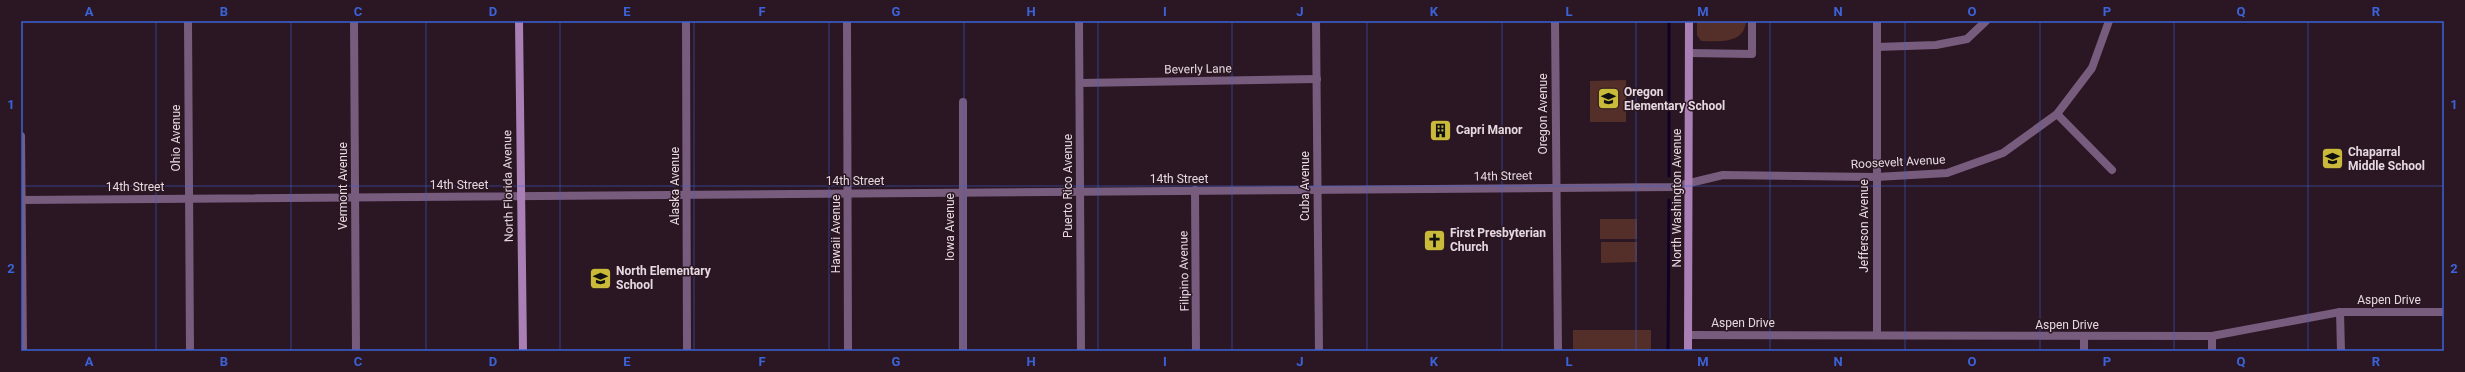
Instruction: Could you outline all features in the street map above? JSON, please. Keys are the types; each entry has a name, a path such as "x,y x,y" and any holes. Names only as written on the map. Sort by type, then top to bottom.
{"main road":[{"name":"North Florida Avenue","path":"519,21 523,351"},
{"name":"North Washington Avenue","path":"1688,351 1689,21"}],"street":[{"name":"Ohio Avenue","path":"188,21 190,351"},
{"name":"Vermont Avenue","path":"354,21 356,351"},
{"name":"Alaska Avenue","path":"686,21 687,351"},
{"name":"Hawaii Avenue","path":"847,21 848,351"},
{"name":"Puerto Rico Avenue","path":"1079,21 1081,351"},
{"name":"Cuba Avenue","path":"1316,21 1319,351"},
{"name":"Oregon Avenue","path":"1555,21 1558,351"},
{"path":"1689,54 1752,54 1752,21"},
{"name":"Jefferson Avenue","path":"1876,336 1877,21"},
{"path":"1877,47 1936,45 1967,39 1986,21"},
{"name":"Roosevelt Avenue","path":"1689,184 1724,176 1876,177 1947,173 2003,152 2057,114 2092,68 2109,21"},
{"name":"Beverly Lane","path":"1080,84 1317,79"},
{"name":"Iowa Avenue","path":"963,102 963,351"},
{"path":"2057,114 2112,170"},
{"path":"21,136 23,351"},
{"name":"14th Street","path":"21,200 1673,187 1689,184"},
{"name":"Filipino Avenue","path":"1195,190 1196,351"},
{"path":"2340,312 2341,351"},
{"name":"Aspen Drive","path":"1688,335 2084,337 2212,336 2340,312 2444,312"},
{"path":"2212,336 2212,351"},
{"path":"2084,337 2084,351"}],"shaded area":[{"path":"1697,21 1746,21 1741,34 1735,38 1722,41 1701,41 1697,35"},
{"path":"1626,80 1626,122 1590,122 1590,81"},
{"path":"1600,219 1637,219 1637,239 1600,239"},
{"path":"1601,242 1637,242 1637,262 1601,263"},
{"path":"1573,330 1651,330 1651,351 1573,351"}],"waterway":[{"path":"1669,21 1669,176"},
{"path":"1668,351 1669,200"}],"place":[{"name":"Oregon Elementary School","path":"1608,99"},
{"name":"Capri Manor","path":"1440,130"},
{"name":"Chaparral Middle School","path":"2332,159"},
{"name":"First Presbyterian Church","path":"1435,240"},
{"name":"North Elementary School","path":"601,278"}]}
